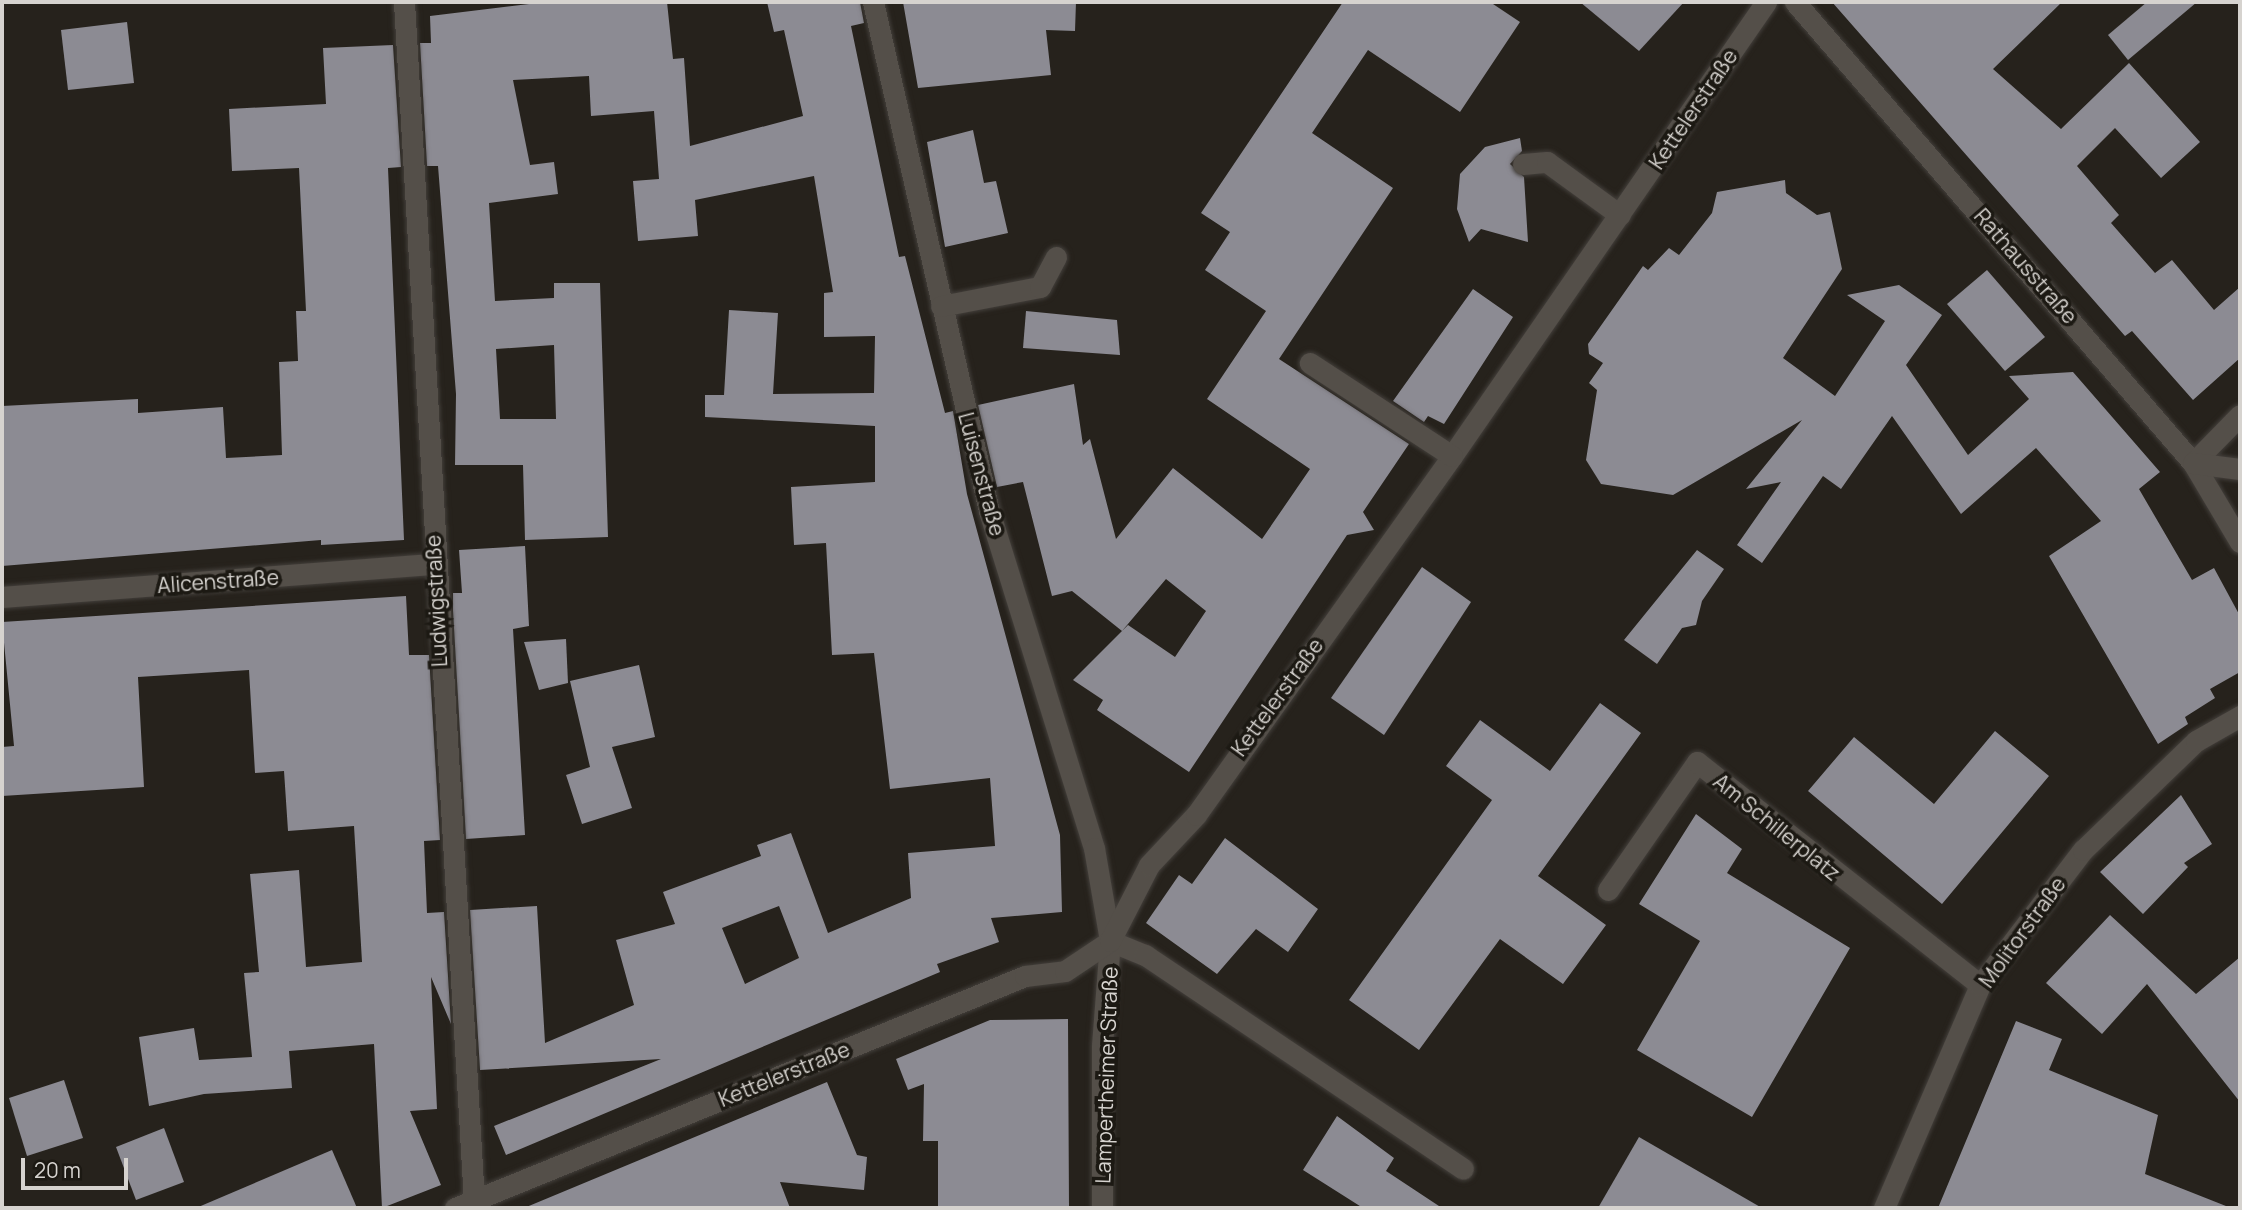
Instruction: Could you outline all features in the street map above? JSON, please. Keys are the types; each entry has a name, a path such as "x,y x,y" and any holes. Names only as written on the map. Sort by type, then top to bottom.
{"street":[{"name":"Ludwigstraße","path":"404,2 464,1204"},
{"name":"Luisenstraße","path":"873,2 989,511 1094,848 1110,942"},
{"name":"Kettelerstraße","path":"464,1204 1025,976 1065,971 1110,942 1149,865 1196,815 1452,456 1766,2"},
{"name":"Rathausstraße","path":"1795,2 2193,463 2240,542"},
{"path":"1523,164 1546,162 1620,215"},
{"path":"941,306 1040,287 1056,257"},
{"path":"1310,363 1452,456"},
{"path":"2193,463 2240,415"},
{"path":"2193,463 2240,469"},
{"name":"Alicenstraße","path":"2,597 434,564"},
{"name":"Molitorstraße","path":"1884,1208 1980,985 2082,850 2196,741 2240,716"},
{"name":"Am Schillerplatz","path":"1608,890 1697,762 1980,985"},
{"path":"1110,942 1145,956 1463,1169"},
{"name":"Lampertheimer Straße","path":"1102,1208 1102,1045 1110,942"}],"building":[{"path":"546,2 667,2 673,59 684,58 690,146 803,116 784,30 774,32 767,2 860,2 864,23 851,26 899,257 905,256 945,413 953,411 967,494 1060,835 1062,912 991,918 999,942 937,964 940,972 506,1155 494,1126 661,1059 480,1070 470,910 537,906 545,1043 634,1005 616,940 675,924 663,892 761,856 757,845 791,833 828,933 911,898 908,853 995,846 990,778 890,789 874,653 832,655 826,543 794,545 791,487 875,482 875,426 705,417 705,395 724,395 729,310 778,313 773,394 874,393 875,336 824,337 824,293 833,292 814,176 695,200 698,236 638,241 633,181 659,179 654,111 591,116 589,76 513,80 530,165 554,162 558,194 489,203 495,301 554,298 554,283 600,283 608,537 525,540 523,465 455,465 456,394 438,166 427,166 420,43 431,43 430,16","holes":["554,345 556,419 500,419 496,349","779,906 799,958 745,984 722,928"]},
{"path":"903,2 1076,2 1075,31 1046,30 1051,75 918,88"},
{"path":"1343,2 1490,2 1520,22 1460,112 1368,50 1312,133 1393,188 1279,359 1409,444 1363,512 1374,530 1347,535 1189,772 1097,710 1103,700 1073,680 1122,631 1072,591 1052,596 1023,482 997,487 978,405 1074,384 1083,445 1090,439 1116,539 1173,468 1262,539 1310,469 1207,399 1266,311 1205,270 1230,232 1201,213","holes":["1166,579 1206,611 1175,657 1128,625 1122,631"]},
{"path":"1580,2 1684,2 1639,51"},
{"path":"1832,2 2062,2 1993,69 2061,129 2129,63 2200,142 2161,178 2115,128 2077,166 2119,215 2111,223 2155,273 2172,260 2214,310 2240,287 2240,358 2193,400 2132,331 2125,336"},
{"path":"2147,2 2197,2 2128,60 2108,35"},
{"path":"127,22 134,83 68,90 61,30"},
{"path":"393,45 401,167 388,168 404,540 321,545 321,540 2,566 2,406 138,399 138,413 223,407 226,458 282,455 279,362 298,361 296,311 306,311 299,168 232,171 229,109 326,104 323,48"},
{"path":"973,130 984,183 996,181 1008,233 945,247 927,142"},
{"path":"1520,138 1522,151 1510,164 1524,177 1528,242 1481,229 1469,242 1457,209 1460,174 1485,147"},
{"path":"1785,180 1786,193 1817,215 1830,212 1842,269 1783,358 1835,396 1885,321 1847,295 1899,285 1942,315 1906,365 1968,455 2029,399 2009,376 2073,372 2160,472 2139,489 2192,580 2214,568 2240,616 2240,672 2210,689 2215,698 2185,717 2188,724 2158,744 2049,556 2101,521 2036,448 1961,514 1892,416 1841,489 1823,476 1762,563 1737,545 1781,482 1746,489 1802,420 1673,495 1601,484 1586,460 1597,390 1589,383 1603,363 1589,354 1588,344 1643,266 1648,270 1669,248 1679,255 1712,213 1717,192"},
{"path":"1987,270 2045,337 2005,371 1947,304"},
{"path":"1473,289 1513,317 1444,424 1428,416 1424,422 1393,401"},
{"path":"1026,311 1117,320 1120,355 1023,348"},
{"path":"525,546 529,626 513,629 525,835 466,839 453,611 453,593 462,593 459,550"},
{"path":"1697,550 1724,569 1702,601 1696,625 1682,628 1657,664 1624,640"},
{"path":"1422,567 1471,602 1384,735 1331,698"},
{"path":"406,596 409,655 429,655 440,840 424,841 427,913 444,912 451,1024 431,977 437,1109 410,1111 441,1185 382,1208 374,1044 289,1051 292,1088 204,1094 149,1106 139,1037 194,1028 199,1060 252,1057 244,973 259,972 250,874 299,870 306,967 362,962 354,826 288,831 284,771 255,773 249,670 138,677 144,787 2,796 2,747 14,746 2,622"},
{"path":"566,639 568,683 539,690 524,642"},
{"path":"639,665 655,737 612,747 632,808 582,824 566,775 590,767 570,681"},
{"path":"1600,703 1641,733 1538,876 1606,925 1563,984 1500,939 1419,1050 1349,1000 1492,800 1446,766 1480,720 1550,771"},
{"path":"1995,731 2049,776 1942,904 1808,791 1854,737 1934,804"},
{"path":"2181,795 2212,844 2184,863 2188,867 2143,914 2100,872"},
{"path":"1696,814 1742,849 1727,873 1850,948 1752,1117 1637,1050 1700,941 1639,904"},
{"path":"1225,838 1318,909 1288,952 1256,929 1217,974 1146,923 1179,875 1192,884"},
{"path":"2110,915 2196,994 2240,957 2240,1102 2147,984 2102,1034 2046,983"},
{"path":"1068,1019 1069,1208 938,1207 938,1141 923,1141 924,1084 908,1090 896,1059 990,1020"},
{"path":"2016,1021 2062,1039 2049,1070 2158,1115 2145,1174 2231,1208 1938,1208"},
{"path":"64,1080 83,1138 27,1156 9,1098"},
{"path":"827,1082 857,1155 867,1157 864,1190 780,1182 790,1208 524,1208"},
{"path":"1337,1116 1394,1158 1386,1171 1442,1208 1363,1208 1303,1170"},
{"path":"164,1128 184,1182 136,1200 116,1147"},
{"path":"1639,1137 1762,1208 1598,1208"},
{"path":"332,1150 357,1208 196,1208"}]}
